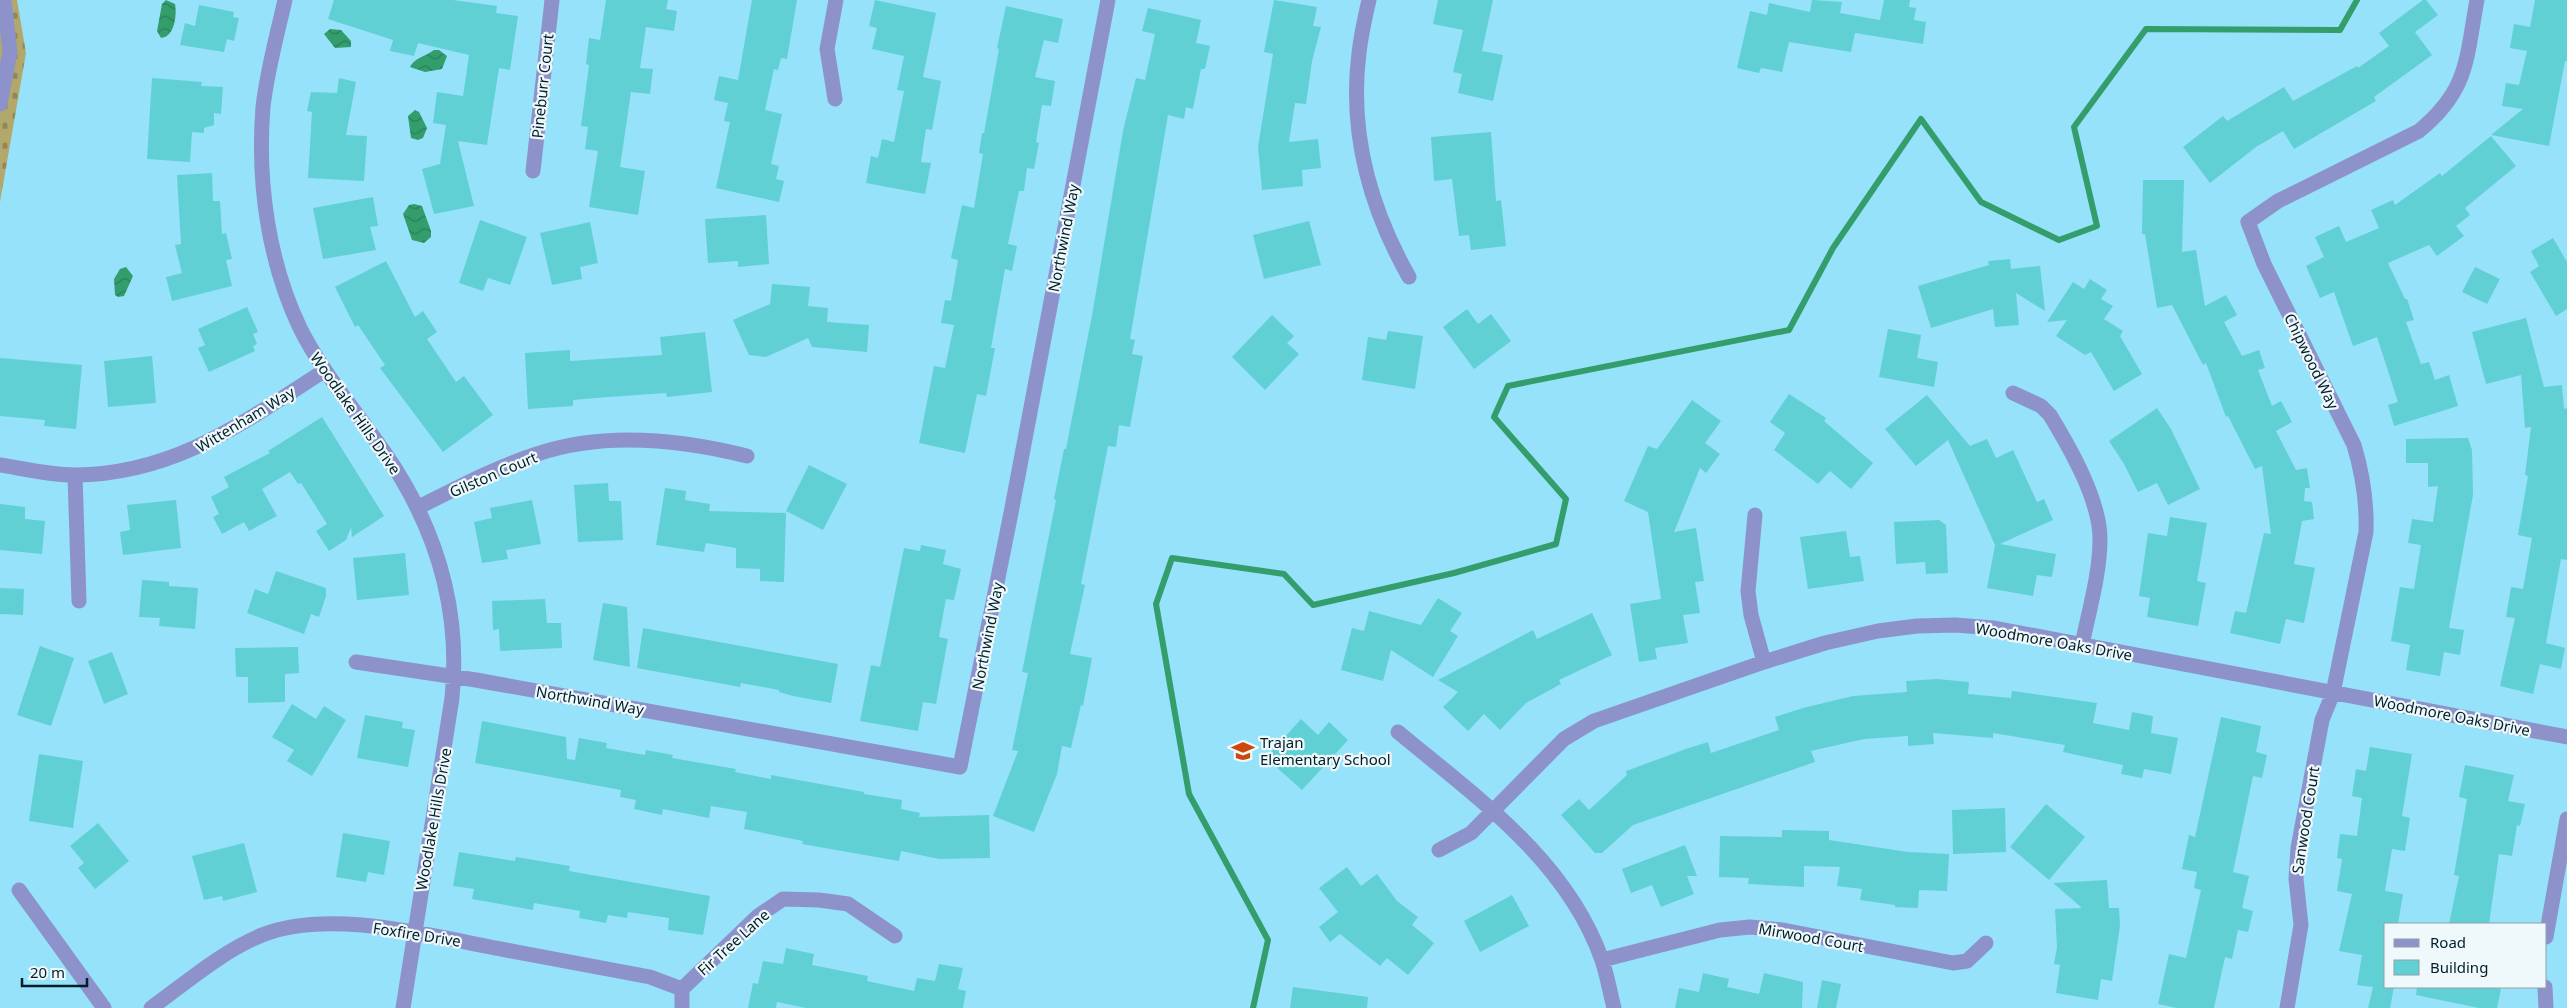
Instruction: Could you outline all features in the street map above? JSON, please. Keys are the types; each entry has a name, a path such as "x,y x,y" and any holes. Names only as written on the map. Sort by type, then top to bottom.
{"street":[{"path":"0,104 10,52 4,0"},
{"name":"Woodlake Hills Drive","path":"285,0 264,106 261,157 265,208 281,279 300,327 324,371 384,452 419,507 434,546 446,588 451,619 454,676 449,725 403,1008"},
{"name":"Pineburr Court","path":"533,171 552,0"},
{"path":"835,98 827,49 836,0"},
{"name":"Northwind Way","path":"454,676 960,767 1013,504 1108,0"},
{"path":"1369,0 1359,53 1357,95 1359,137 1368,184 1382,224 1408,277"},
{"name":"Chipwood Way","path":"2333,692 2366,532 2367,512 2363,474 2354,445 2264,264 2248,222 2278,201 2419,131 2444,108 2460,82 2477,0"},
{"name":"Wittenham Way","path":"0,465 51,474 75,475 115,472 141,467 187,453 222,435 324,371"},
{"path":"2013,393 2041,406 2050,415 2095,506 2099,520 2100,552 2082,645"},
{"name":"Gilston Court","path":"419,507 506,465 538,453 578,444 660,440 702,445 747,456"},
{"path":"75,475 79,602"},
{"path":"1755,515 1748,590 1752,615 1764,662"},
{"name":"Woodmore Oaks Drive","path":"1439,850 1471,833 1564,738 1594,721 1764,662 1843,639 1878,631 1917,626 1955,625 1994,628 2567,737"},
{"path":"356,662 454,676"},
{"name":"Sanwood Court","path":"2287,1008 2301,926 2296,879 2298,848 2322,720 2333,692"},
{"path":"1398,732 1493,812 1544,862 1566,892 1585,923 1602,960 1614,1008"},
{"path":"2547,931 2567,819"},
{"path":"19,890 104,1008"},
{"name":"Fir Tree Lane","path":"682,988 758,916 783,899 819,900 848,904 895,936"},
{"name":"Foxfire Drive","path":"152,1008 231,949 264,934 300,926 335,924 414,932 650,977 682,988"},
{"name":"Mirwood Court","path":"1602,960 1720,930 1750,927 1783,930 1953,963 1968,961 1986,943"},
{"path":"682,988 682,1008"},
{"path":"2545,988 2546,1008"}],"green space":[{"path":"0,0 17,0 26,53 0,202"}],"water":[{"path":"166,0 175,4 176,13 174,24 169,34 161,38 157,31 162,4"},
{"path":"330,29 341,30 351,41 351,47 335,48 324,34"},
{"path":"434,50 439,50 447,56 442,69 425,72 410,67 417,59"},
{"path":"415,110 419,112 427,128 423,138 418,140 411,138 408,116"},
{"path":"409,205 422,206 431,231 431,237 424,243 412,240 403,214"},
{"path":"126,267 133,276 124,296 118,297 115,295 114,279 120,269"}],"building":[{"path":"334,0 453,0 497,6 496,13 518,16 510,70 499,68 487,145 458,141 474,206 434,214 422,169 440,164 446,125 433,123 437,92 463,96 469,55 418,43 414,56 390,51 393,40 328,19"},
{"path":"606,0 668,0 666,9 677,11 674,31 646,27 640,68 653,69 650,94 631,92 620,167 645,171 638,215 589,207 598,151 585,149 588,127 581,126 589,65 586,64 589,38 600,40"},
{"path":"752,0 797,0 787,59 781,58 778,70 774,69 765,110 782,114 771,164 779,166 776,179 784,181 779,202 716,188 730,122 724,121 728,103 714,100 719,76 738,80"},
{"path":"875,0 936,13 923,77 941,81 932,130 926,129 921,162 931,163 925,194 866,183 871,156 878,158 882,139 894,142 904,91 897,90 904,56 872,49 877,28 869,26"},
{"path":"1274,0 1317,7 1313,26 1321,27 1312,61 1306,104 1295,103 1289,142 1318,139 1321,168 1302,170 1303,186 1262,190 1258,147 1273,54 1264,52"},
{"path":"1438,0 1493,0 1482,51 1503,55 1493,101 1458,93 1462,74 1453,72 1463,30 1433,24"},
{"path":"1812,0 1842,2 1840,13 1880,20 1884,0 1910,0 1909,7 1916,8 1914,20 1926,22 1923,44 1855,33 1851,52 1789,42 1782,72 1761,68 1759,73 1737,68 1750,11 1767,15 1769,3 1810,12"},
{"path":"2423,0 2426,0 2438,15 2415,32 2432,55 2374,97 2376,101 2294,149 2283,131 2256,147 2210,183 2183,147 2223,116 2227,121 2284,87 2293,101 2357,66 2358,68 2389,46 2379,33"},
{"path":"2535,0 2567,0 2567,61 2565,61 2549,146 2491,135 2523,109 2502,106 2506,83 2519,85 2527,51 2510,48 2514,24 2530,27"},
{"path":"199,5 234,12 233,17 239,18 234,41 227,39 224,52 180,45 185,23 195,26"},
{"path":"1006,6 1063,19 1058,43 1044,40 1035,77 1055,81 1051,106 1042,105 1036,142 1039,143 1034,169 1027,168 1024,191 1019,191 1008,244 1017,246 1012,271 1005,269 991,348 995,348 986,396 977,394 965,453 919,443 934,366 945,368 954,325 941,323 945,300 951,301 958,260 951,258 962,205 974,208 983,154 979,153 982,133 984,133 999,49 997,48"},
{"path":"1148,8 1201,20 1196,43 1210,46 1205,69 1201,69 1193,109 1186,107 1184,119 1168,115 1130,339 1135,340 1132,354 1143,356 1130,427 1119,425 1116,447 1108,446 1081,584 1085,585 1070,654 1092,658 1083,706 1081,705 1071,748 1062,746 1057,774 1034,832 993,816 1018,751 1012,750 1028,673 1022,672 1056,500 1054,499 1064,449 1066,449 1093,310 1123,131 1136,78 1145,80 1155,34 1142,31"},
{"path":"152,78 202,82 201,86 223,87 221,114 214,113 214,125 204,128 204,133 192,132 190,162 147,159"},
{"path":"339,78 356,82 346,135 367,136 364,181 308,178 312,112 307,111 311,92 337,93"},
{"path":"1491,132 1496,201 1501,200 1506,246 1471,250 1469,235 1459,236 1452,179 1434,181 1431,137"},
{"path":"2491,136 2516,166 2465,208 2470,215 2456,226 2464,236 2437,256 2429,245 2388,263 2405,299 2407,299 2414,320 2406,322 2421,364 2429,362 2435,380 2449,375 2458,406 2394,426 2388,405 2398,402 2377,337 2353,346 2334,292 2320,298 2306,266 2324,257 2315,237 2339,226 2346,242 2379,228 2371,210 2393,200 2395,205 2440,173 2442,176"},
{"path":"212,173 213,201 220,201 222,234 226,233 232,259 226,260 232,286 172,301 166,277 182,273 175,245 181,244 177,175"},
{"path":"2143,180 2184,180 2182,252 2196,250 2205,306 2226,295 2237,315 2224,322 2242,356 2259,350 2265,368 2258,370 2272,406 2281,401 2292,422 2276,431 2296,470 2307,468 2310,488 2305,488 2304,501 2312,502 2314,519 2302,521 2294,564 2315,568 2304,623 2286,619 2280,644 2230,633 2235,611 2246,613 2264,533 2271,534 2262,466 2255,469 2228,416 2226,417 2206,363 2203,365 2172,305 2157,308 2145,234 2142,234"},
{"path":"373,197 378,226 370,227 376,250 323,259 313,208"},
{"path":"766,215 769,264 738,267 738,261 708,263 705,219"},
{"path":"480,220 527,237 510,285 488,278 483,291 459,283"},
{"path":"1309,221 1321,265 1264,279 1253,235"},
{"path":"590,222 598,263 580,267 582,279 552,285 540,233"},
{"path":"2553,238 2567,262 2567,309 2556,316 2530,272 2539,266 2531,251"},
{"path":"2010,259 2011,269 2040,266 2045,311 2016,293 2019,325 1995,327 1993,309 1931,328 1918,286 1989,265 1988,261"},
{"path":"386,261 415,317 423,311 437,332 427,339 456,382 464,376 493,415 443,452 380,368 385,365 358,325 355,327 335,287"},
{"path":"2475,267 2500,279 2487,304 2462,292"},
{"path":"2090,279 2107,290 2101,299 2113,306 2104,319 2123,331 2120,336 2142,374 2114,391 2091,352 2085,355 2056,336 2067,320 2047,322 2073,282 2084,289"},
{"path":"772,284 810,287 808,306 828,308 827,322 869,325 867,352 812,347 808,338 766,357 749,355 733,320 770,304"},
{"path":"247,307 258,332 253,334 257,344 253,346 255,351 209,372 198,348 205,345 198,329"},
{"path":"1467,309 1478,324 1491,314 1511,341 1474,369 1443,327"},
{"path":"1272,315 1294,336 1287,343 1299,354 1265,390 1232,357"},
{"path":"2526,318 2544,387 2562,385 2564,409 2567,408 2567,560 2561,559 2546,643 2565,648 2561,669 2540,664 2533,694 2500,686 2515,618 2506,617 2511,587 2523,589 2532,538 2518,535 2528,476 2525,475 2531,427 2525,428 2521,375 2486,384 2472,332"},
{"path":"1888,329 1921,335 1917,358 1938,362 1934,387 1879,377"},
{"path":"1388,331 1423,336 1415,389 1362,380 1368,337 1386,340"},
{"path":"705,332 712,392 667,397 666,393 573,400 573,406 528,409 525,353 570,350 570,361 662,355 660,337"},
{"path":"152,356 156,403 108,407 104,361"},
{"path":"0,358 82,365 76,429 44,426 45,420 0,416"},
{"path":"1789,394 1826,418 1824,421 1873,463 1851,489 1830,471 1818,484 1774,450 1785,433 1770,422"},
{"path":"1927,395 1970,446 1987,439 1996,458 2013,450 2037,502 2044,499 2053,520 2000,544 2056,554 2052,577 2037,575 2033,596 1987,588 1995,545 1948,440 1916,466 1885,429"},
{"path":"1692,400 1721,421 1705,443 1720,454 1706,473 1700,468 1674,532 1696,528 1704,581 1695,582 1700,613 1683,615 1688,643 1655,648 1657,659 1639,662 1630,604 1661,599 1648,512 1624,501 1648,446 1657,449"},
{"path":"2157,408 2171,429 2200,489 2168,505 2157,483 2138,492 2124,464 2109,441"},
{"path":"322,417 384,516 352,537 351,527 346,540 329,551 316,531 327,524 301,483 298,484 290,472 262,489 277,516 249,531 244,522 222,534 213,517 219,514 211,497 229,487 224,477 270,453 268,451"},
{"path":"2468,438 2472,450 2473,495 2449,628 2464,630 2460,655 2444,652 2440,676 2406,670 2410,645 2391,641 2400,587 2414,589 2421,545 2408,543 2412,519 2433,522 2438,486 2428,487 2428,463 2406,463 2406,439"},
{"path":"809,465 847,484 823,530 786,511"},
{"path":"608,483 609,501 621,501 623,540 578,542 574,485"},
{"path":"665,488 686,491 685,500 710,504 709,511 786,513 784,582 760,581 760,569 736,568 736,548 706,543 704,552 656,545"},
{"path":"176,500 181,548 123,555 120,532 130,530 127,505"},
{"path":"532,500 541,544 506,550 508,559 482,563 474,522 492,518 490,508"},
{"path":"0,504 25,507 25,519 45,521 42,554 0,550"},
{"path":"2170,517 2207,523 2197,581 2206,583 2198,626 2147,617 2150,598 2139,596 2148,533 2167,536"},
{"path":"1939,520 1946,525 1948,573 1926,574 1925,562 1896,564 1894,522"},
{"path":"1846,531 1850,557 1860,556 1864,581 1808,589 1800,537"},
{"path":"921,545 946,550 943,564 961,569 954,600 946,599 939,637 948,639 936,704 923,702 918,731 860,721 871,665 880,667 904,548 920,551"},
{"path":"405,553 409,595 357,600 353,558"},
{"path":"276,571 326,588 326,596 319,617 311,614 304,634 247,613 255,589 268,594"},
{"path":"142,580 169,582 169,586 198,588 195,629 159,626 160,618 139,617"},
{"path":"0,588 24,589 23,615 0,614"},
{"path":"1438,598 1462,613 1450,631 1458,636 1433,677 1391,650 1383,681 1341,670 1352,628 1364,631 1369,611 1421,625"},
{"path":"545,599 547,623 561,623 562,648 500,651 499,629 493,630 492,601"},
{"path":"603,603 627,607 630,667 593,660"},
{"path":"1592,613 1612,655 1559,680 1561,684 1526,703 1500,730 1484,714 1468,731 1443,707 1458,692 1438,680 1533,630 1537,639"},
{"path":"643,628 838,664 831,703 741,683 740,687 637,668"},
{"path":"40,646 74,658 51,726 17,715"},
{"path":"298,647 299,673 285,674 285,702 248,703 248,677 236,677 235,648"},
{"path":"112,652 128,694 104,704 88,661"},
{"path":"1937,679 1969,682 1968,694 2011,698 2012,691 2097,703 2093,723 2129,730 2132,712 2153,716 2151,733 2178,738 2171,774 2144,769 2142,778 2121,774 2123,765 2063,752 2065,745 1993,733 1993,738 1933,733 1934,744 1908,746 1908,736 1864,739 1811,751 1815,762 1633,825 1602,853 1595,853 1561,815 1579,799 1589,810 1627,775 1626,771 1686,749 1708,742 1711,753 1779,730 1775,717 1853,696 1907,692 1906,681"},
{"path":"292,704 316,719 324,706 346,720 312,776 287,761 294,750 272,737"},
{"path":"365,715 403,722 402,728 415,730 408,767 357,758"},
{"path":"2221,717 2261,726 2256,752 2267,755 2262,778 2253,776 2233,872 2249,876 2242,908 2253,911 2248,932 2238,930 2232,959 2225,957 2214,1008 2177,1008 2158,1004 2169,954 2186,958 2201,890 2194,888 2197,872 2182,869 2189,835 2195,837"},
{"path":"1301,719 1318,735 1329,722 1348,740 1302,790 1266,758"},
{"path":"482,721 566,737 567,759 575,760 579,738 607,743 606,748 645,755 646,750 673,755 672,758 736,769 735,772 771,779 771,775 902,800 901,809 920,813 919,817 989,815 990,858 939,859 901,851 899,861 802,844 803,841 744,829 747,812 711,806 709,818 663,809 662,815 634,809 636,800 620,797 621,790 475,763"},
{"path":"2370,747 2412,754 2402,816 2410,818 2405,851 2392,849 2385,891 2403,894 2398,923 2384,923 2384,988 2394,988 2390,1008 2368,1008 2373,987 2357,985 2362,955 2339,951 2352,894 2337,891 2342,859 2337,858 2340,834 2357,836 2362,798 2352,796 2356,769 2366,771"},
{"path":"39,754 83,761 73,828 29,821"},
{"path":"2465,765 2514,775 2508,801 2525,804 2520,826 2517,825 2512,856 2499,854 2489,923 2449,923 2459,876 2454,875 2467,799 2459,797"},
{"path":"2046,804 2085,837 2049,880 2010,847"},
{"path":"2005,808 2006,852 1953,854 1952,810"},
{"path":"98,823 129,861 95,889 78,868 84,863 70,846"},
{"path":"1782,830 1829,831 1829,840 1908,852 1949,854 1947,891 1919,890 1918,908 1895,907 1895,905 1860,900 1862,889 1837,886 1840,867 1804,866 1804,887 1748,884 1749,878 1719,877 1720,836 1782,837"},
{"path":"343,833 390,841 384,875 368,872 366,882 336,877"},
{"path":"244,843 257,892 223,901 222,896 204,900 192,856"},
{"path":"1685,845 1697,876 1687,876 1694,894 1661,907 1652,885 1631,893 1622,869"},
{"path":"459,852 515,861 516,857 570,866 569,871 710,896 703,935 668,930 669,918 628,912 627,918 608,915 606,923 579,918 580,911 534,903 533,910 472,899 474,889 453,886"},
{"path":"1347,867 1361,886 1377,874 1397,901 1418,917 1412,925 1434,943 1408,975 1387,958 1380,966 1340,934 1330,942 1319,927 1338,912 1319,888"},
{"path":"2107,880 2109,908 2119,908 2120,926 2112,981 2101,979 2098,1000 2056,993 2060,965 2054,964 2057,947 2055,909 2082,908 2053,883"},
{"path":"1512,895 1529,926 1480,952 1464,921"},
{"path":"786,948 814,954 812,965 868,976 867,981 914,991 917,978 935,981 939,964 963,968 958,989 966,991 963,1008 806,1008 777,1002 776,1008 748,1008 753,983 758,984 763,961 783,964"},
{"path":"1703,973 1729,979 1727,987 1759,994 1764,973 1803,982 1802,1008 1675,1008 1679,988 1699,992"},
{"path":"1822,980 1841,984 1836,1008 1817,1008"},
{"path":"1293,987 1368,997 1367,1008 1290,1008"},
{"path":"2417,988 2501,989 2497,1008 2479,1008 2416,995"}],"waterway":[{"path":"1253,1008 1268,940 1189,794 1156,604 1172,558 1284,574 1313,605 1454,573 1556,544 1566,499 1494,417 1508,386 1789,330 1833,248 1921,119 1981,202 2059,240 2097,226 2074,127 2146,29 2340,30 2357,0"}],"place":[{"name":"Trajan Elementary School","path":"1243,751"}]}
